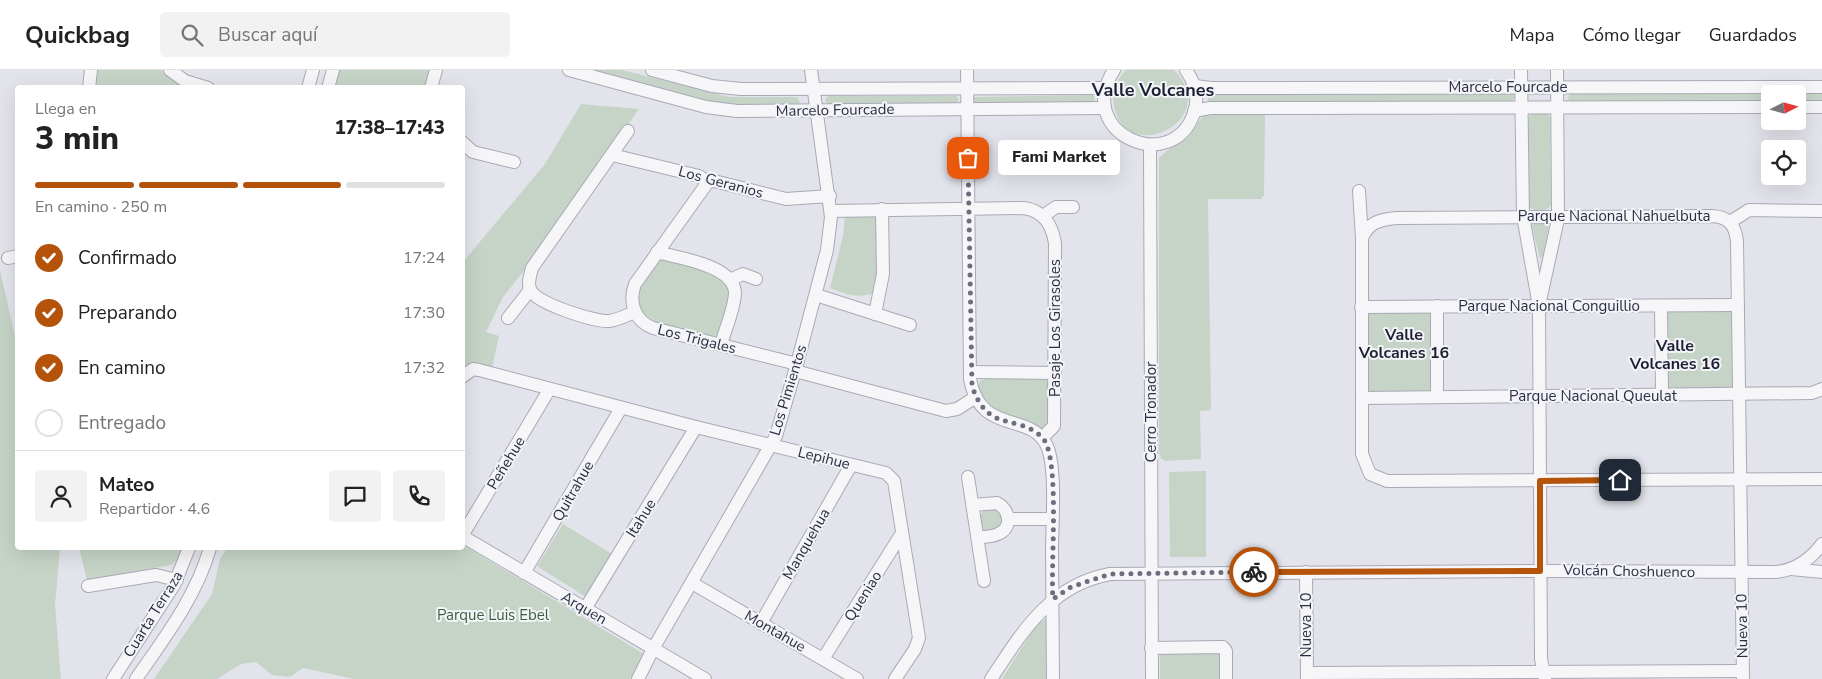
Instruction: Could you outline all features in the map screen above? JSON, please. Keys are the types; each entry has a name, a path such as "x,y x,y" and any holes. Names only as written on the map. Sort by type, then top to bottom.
{"street":[{"path":"89,85 91,70"},
{"path":"170,70 185,81 197,85"},
{"path":"309,85 313,70"},
{"path":"329,85 333,70"},
{"path":"432,85 436,70"},
{"name":"Marcelo Fourcade","path":"569,70 726,110 1105,108"},
{"name":"Marcelo Fourcade","path":"652,70 728,89 1105,88"},
{"name":"Los Pimientos","path":"638,679 653,649 779,428 816,295 830,236 830,196 811,70"},
{"path":"968,70 970,372 976,397 984,408 993,416 1032,430 1048,446 1051,460 1053,679"},
{"path":"1114,70 1105,88 1105,108 1114,127 1121,134 1140,144 1150,145 1160,144 1178,136 1191,120 1194,111 1195,86 1186,70"},
{"path":"1522,70 1523,216 1539,306 1540,571 1544,675"},
{"path":"1539,306 1558,216 1557,70"},
{"name":"Marcelo Fourcade","path":"1195,86 1211,88 1822,87"},
{"path":"1806,107 1822,106"},
{"name":"Marcelo Fourcade","path":"1194,111 1210,108 1761,107"},
{"path":"628,131 532,268 529,276 530,290 536,297 550,305 604,320 612,320 635,312 632,299 635,284 708,182"},
{"path":"465,145 473,152 514,162"},
{"name":"Cerro Tronador","path":"1150,145 1152,679"},
{"name":"Los Geranios","path":"612,156 699,176 708,182 714,181 786,200 830,196"},
{"path":"1359,191 1362,238 1362,454 1370,474 1387,481 1822,479"},
{"path":"831,211 1024,208 1036,211 1043,216 1056,207 1074,207"},
{"path":"875,314 883,274 882,209"},
{"path":"1730,222 1739,214 1749,210 1822,211"},
{"name":"Pasaje Los Girasoles","path":"1042,438 1054,426 1055,243 1050,226 1043,216"},
{"name":"Parque Nacional Nahuelbuta","path":"1362,238 1368,227 1383,219 1523,216 1712,216 1723,217 1730,222 1736,231 1737,241 1740,572"},
{"path":"657,252 718,270 730,280 734,295 721,345"},
{"path":"730,280 742,274 756,279"},
{"path":"508,318 530,290"},
{"path":"816,295 910,325"},
{"name":"Parque Nacional Conguillio","path":"1361,307 1738,305"},
{"path":"1436,306 1437,397"},
{"path":"1662,306 1662,396"},
{"name":"Los Trigales","path":"635,312 649,326 721,345 946,411 957,410 976,397"},
{"name":"Lepihue","path":"465,376 476,370 696,427 886,473 894,482 919,638 915,649 895,679"},
{"path":"970,372 1054,372"},
{"name":"Parque Nacional Queulat","path":"1362,398 1738,396 1812,394 1822,389"},
{"name":"Peñehue","path":"465,531 549,390"},
{"name":"Quitrahue","path":"524,573 621,408"},
{"name":"Itahue","path":"585,609 696,427"},
{"name":"Manquehua","path":"761,623 851,465"},
{"path":"968,477 984,581"},
{"path":"973,505 997,503 1005,509 1009,519 1006,527 1000,533 978,538"},
{"path":"1009,519 1052,519"},
{"name":"Queniao","path":"823,659 902,533"},
{"name":"Arquen","path":"465,538 705,679"},
{"path":"1792,569 1805,562 1822,544"},
{"name":"Cuarta Terraza","path":"112,679 177,580 188,550"},
{"name":"Cuarta Terraza","path":"136,679 193,594 209,550"},
{"path":"185,560 205,566"},
{"name":"Volcán Choshuenco","path":"991,679 1035,615 1053,599 1071,587 1100,576 1151,572 1740,572 1792,569 1822,572"},
{"name":"Nueva 10","path":"1306,572 1307,676"},
{"name":"Nueva 10","path":"1740,572 1743,675"},
{"path":"88,586 156,575 177,580"},
{"name":"Montahue","path":"692,583 857,679"},
{"path":"1152,648 1226,649 1226,679"},
{"path":"1307,676 1743,675"}],"green space":[{"path":"97,70 161,70 181,85 96,85"},
{"path":"339,70 432,70 428,83 424,85 336,85"},
{"path":"591,70 622,70 729,97 797,97 800,102 797,105 721,104"},
{"path":"1126,70 1174,70 1186,89 1187,106 1180,120 1166,130 1151,135 1135,133 1122,124 1114,105 1113,95 1117,81"},
{"path":"1511,93 1515,96 1513,101 1210,103 1207,99 1211,94"},
{"path":"1761,93 1761,101 1570,101 1567,98 1570,94"},
{"path":"1806,93 1822,93 1822,101 1806,101"},
{"path":"1093,95 1095,99 1093,102 974,103 973,97"},
{"path":"828,96 956,96 959,100 956,103 827,104 825,100"},
{"path":"581,104 639,109 535,257 503,297 486,332 499,336 492,368 465,369 465,260 545,164"},
{"path":"1533,113 1546,113 1550,117 1551,205 1546,210 1540,211 1529,207 1528,122 1529,117"},
{"path":"1207,115 1265,115 1264,195 1261,199 1208,199 1211,410 1200,411 1201,459 1165,461 1161,458 1159,452 1159,158 1169,149 1188,138 1202,117"},
{"path":"879,214 879,282 874,293 857,296 830,288 843,236 845,215"},
{"path":"1534,223 1547,223 1549,226 1543,256 1540,259 1532,226"},
{"path":"667,259 722,276 731,288 728,311 718,335 715,337 664,325 651,319 642,311 638,301 639,289 660,260"},
{"path":"0,270 15,336 15,550 60,550 55,605 61,679 0,679"},
{"path":"1665,309 1733,309 1733,391 1667,390"},
{"path":"1433,310 1434,393 1369,394 1368,311"},
{"path":"991,377 1049,378 1051,425 1045,431 1006,416 989,404 978,386 980,381"},
{"path":"1206,471 1206,557 1170,557 1169,472"},
{"path":"988,507 1002,510 1003,527 986,531 983,528 980,519 982,512"},
{"path":"563,524 612,554 586,597 537,566"},
{"name":"Parque Luis Ebel","path":"465,546 644,654 630,679 354,679 303,668 290,677 272,675 256,662 241,664 217,679 154,679 212,594 220,559 226,550 465,550"},
{"path":"80,550 182,550 180,558 171,565 87,580"},
{"path":"1046,619 1047,679 1002,679 1036,625"},
{"path":"1163,652 1220,652 1222,679 1160,679 1160,655"}],"way so far":[{"path":"968,158 970,372 972,386 976,397 988,413 1001,420 1032,430 1048,446 1052,472 1053,599 1061,592 1084,581 1110,574 1254,572"}],"place":[{"name":"Fami Market","path":"968,158"}],"district":[{"name":"Valle Volcanes","path":"1153,90"},
{"name":"Valle Volcanes 16","path":"1404,344"},
{"name":"Valle Volcanes 16","path":"1675,355"}],"route":[{"path":"1254,572 1540,571 1540,481 1620,480"}]}
